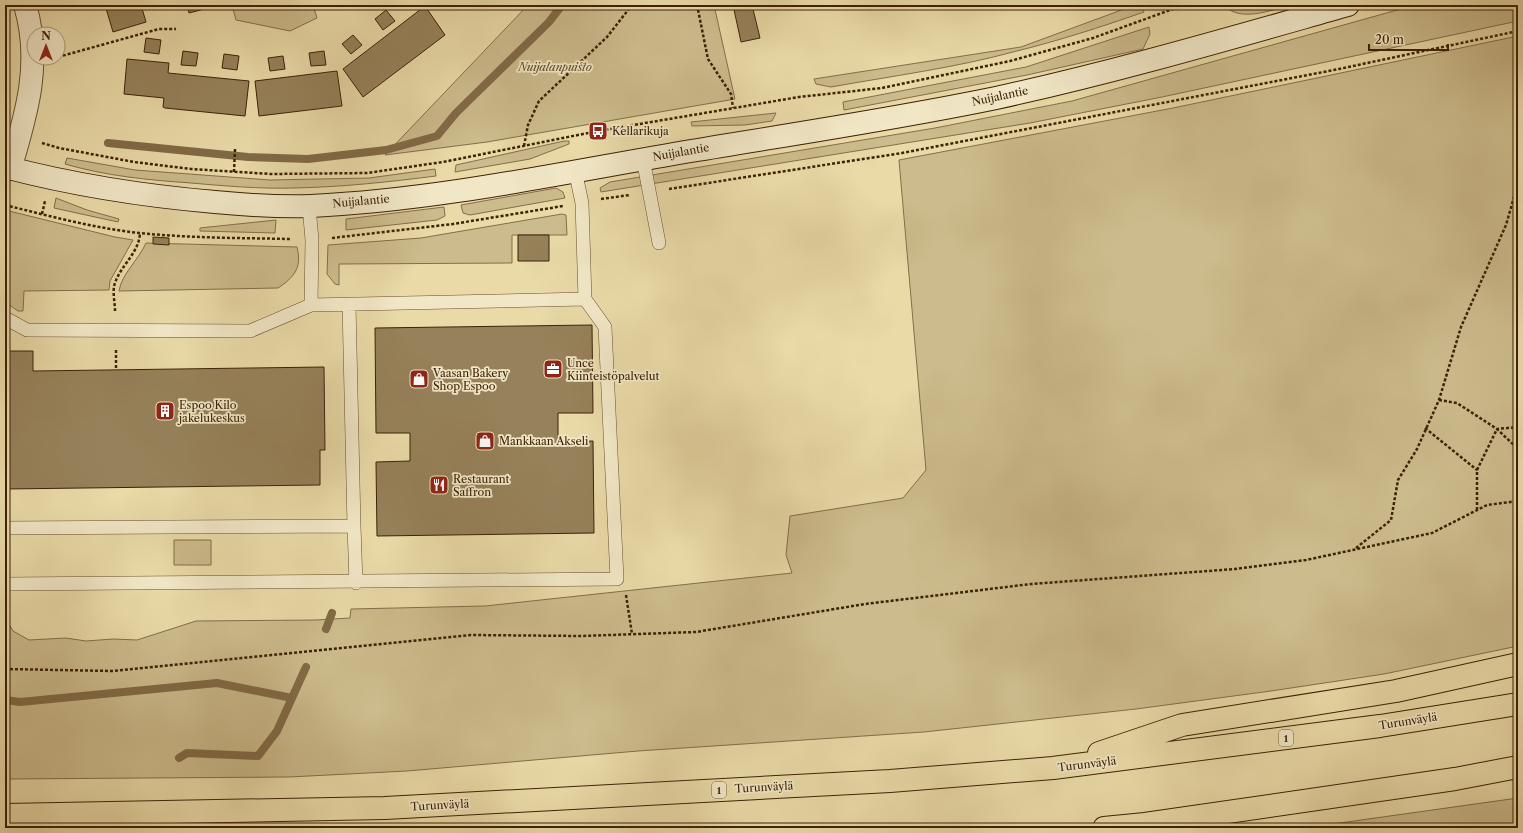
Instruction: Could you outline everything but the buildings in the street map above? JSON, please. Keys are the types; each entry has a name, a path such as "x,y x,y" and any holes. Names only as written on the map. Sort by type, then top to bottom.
{"highway":[{"path":"1053,768 1182,725 1396,691 1518,664"},
{"name":"Turunväylä","path":"5,816 385,808 890,781 1053,768 1380,726 1518,704"},
{"path":"1104,828 1153,823 1447,780 1518,767"}],"main road":[{"path":"7,168 20,136 33,72 31,26 25,5"},
{"name":"Nuijalantie","path":"7,168 51,179 170,199 244,205 309,206 448,192 912,114 995,98 1185,52 1348,5"}],"lane":[{"path":"643,159 659,243"},
{"path":"5,584 356,583 617,579 605,327 585,299 582,202 575,170"},
{"path":"309,206 312,240 311,305"},
{"path":"5,318 27,330 250,331 311,305 585,299"},
{"path":"349,304 356,583"},
{"path":"5,528 354,526"}],"path":[{"path":"524,146 528,125 539,101 607,37 632,5"},
{"path":"697,5 708,59 731,94 733,108"},
{"path":"20,136 59,148 134,162 234,172 271,174 367,173 443,162 799,97 882,88 1010,62 1093,38 1184,5"},
{"path":"66,55 159,29 176,29"},
{"path":"234,172 235,149"},
{"path":"1354,549 1391,520 1398,480 1417,449 1439,400 1461,327 1506,225 1518,184"},
{"path":"116,370 114,284 140,241 140,233"},
{"path":"1439,400 1457,403 1497,429 1518,449"},
{"path":"1497,429 1518,427"},
{"path":"1426,428 1477,470"},
{"path":"1477,510 1477,470 1497,429"},
{"path":"5,669 113,671 471,635 581,636 696,632 865,604 1031,584 1235,569 1306,560 1432,534 1487,505 1518,501"},
{"path":"617,579 626,595 632,634"}],"green space":[{"path":"232,5 313,5 317,18 290,31 236,20"},
{"name":"Nuijalanpuisto","path":"528,5 714,5 735,99 487,142 385,155"},
{"path":"1135,5 1142,5 1144,12 1030,48 991,58 831,87 816,84 814,79 1021,47"},
{"path":"1224,5 1290,5 1256,14 1247,14 1230,10"},
{"path":"1415,5 1518,5 1518,21 1162,97 1030,123 601,192 600,188 610,182 935,128 1072,101"},
{"path":"1149,27 1150,34 1143,49 1027,75 844,110 843,102 1026,67"},
{"path":"1518,36 1518,646 1384,674 1271,691 1136,709 924,732 638,751 407,771 289,777 5,779 5,621 8,622 13,631 29,640 66,638 86,641 113,639 137,640 196,621 316,620 350,618 351,609 485,606 792,573 786,555 790,516 903,498 926,470 899,160 1173,108"},
{"path":"776,113 772,121 745,125 692,126 691,122"},
{"path":"569,141 569,144 530,159 455,172 456,165"},
{"path":"67,158 135,170 270,180 369,178 435,169 436,176 330,187 255,188 127,177 65,164"},
{"path":"556,188 563,192 565,198 470,215 463,213 461,205"},
{"path":"56,198 87,210 119,219 118,222 54,208"},
{"path":"444,207 445,216 437,220 346,230 346,219"},
{"path":"5,210 133,240 110,281 109,290 24,291 23,311 18,311 5,302"},
{"path":"562,214 566,215 567,235 512,235 512,263 339,264 339,285 335,284 327,274 328,245 421,238"},
{"path":"276,220 275,233 200,231 200,228"},
{"path":"146,243 297,247 299,260 296,271 293,275 278,288 119,291 123,279"},
{"path":"174,540 211,540 211,565 174,565"},
{"path":"1518,798 1518,828 1304,828"}],"waterway":[{"path":"108,143 248,157 308,159 386,150 437,136 456,113 549,22 562,5"},
{"path":"326,629 332,613"},
{"path":"179,758 187,753 258,756 277,731 306,667"},
{"path":"5,700 20,702 217,683 292,698"}],"place":[{"name":"Kellarikuja","path":"598,131"},
{"name":"Unce Kiinteistöpalvelut","path":"553,369"},
{"name":"Vaasan Bakery Shop Espoo","path":"419,379"},
{"name":"Espoo Kilo jakelukeskus","path":"165,411"},
{"name":"Mankkaan Akseli","path":"485,441"},
{"name":"Restaurant Saffron","path":"439,485"}]}
